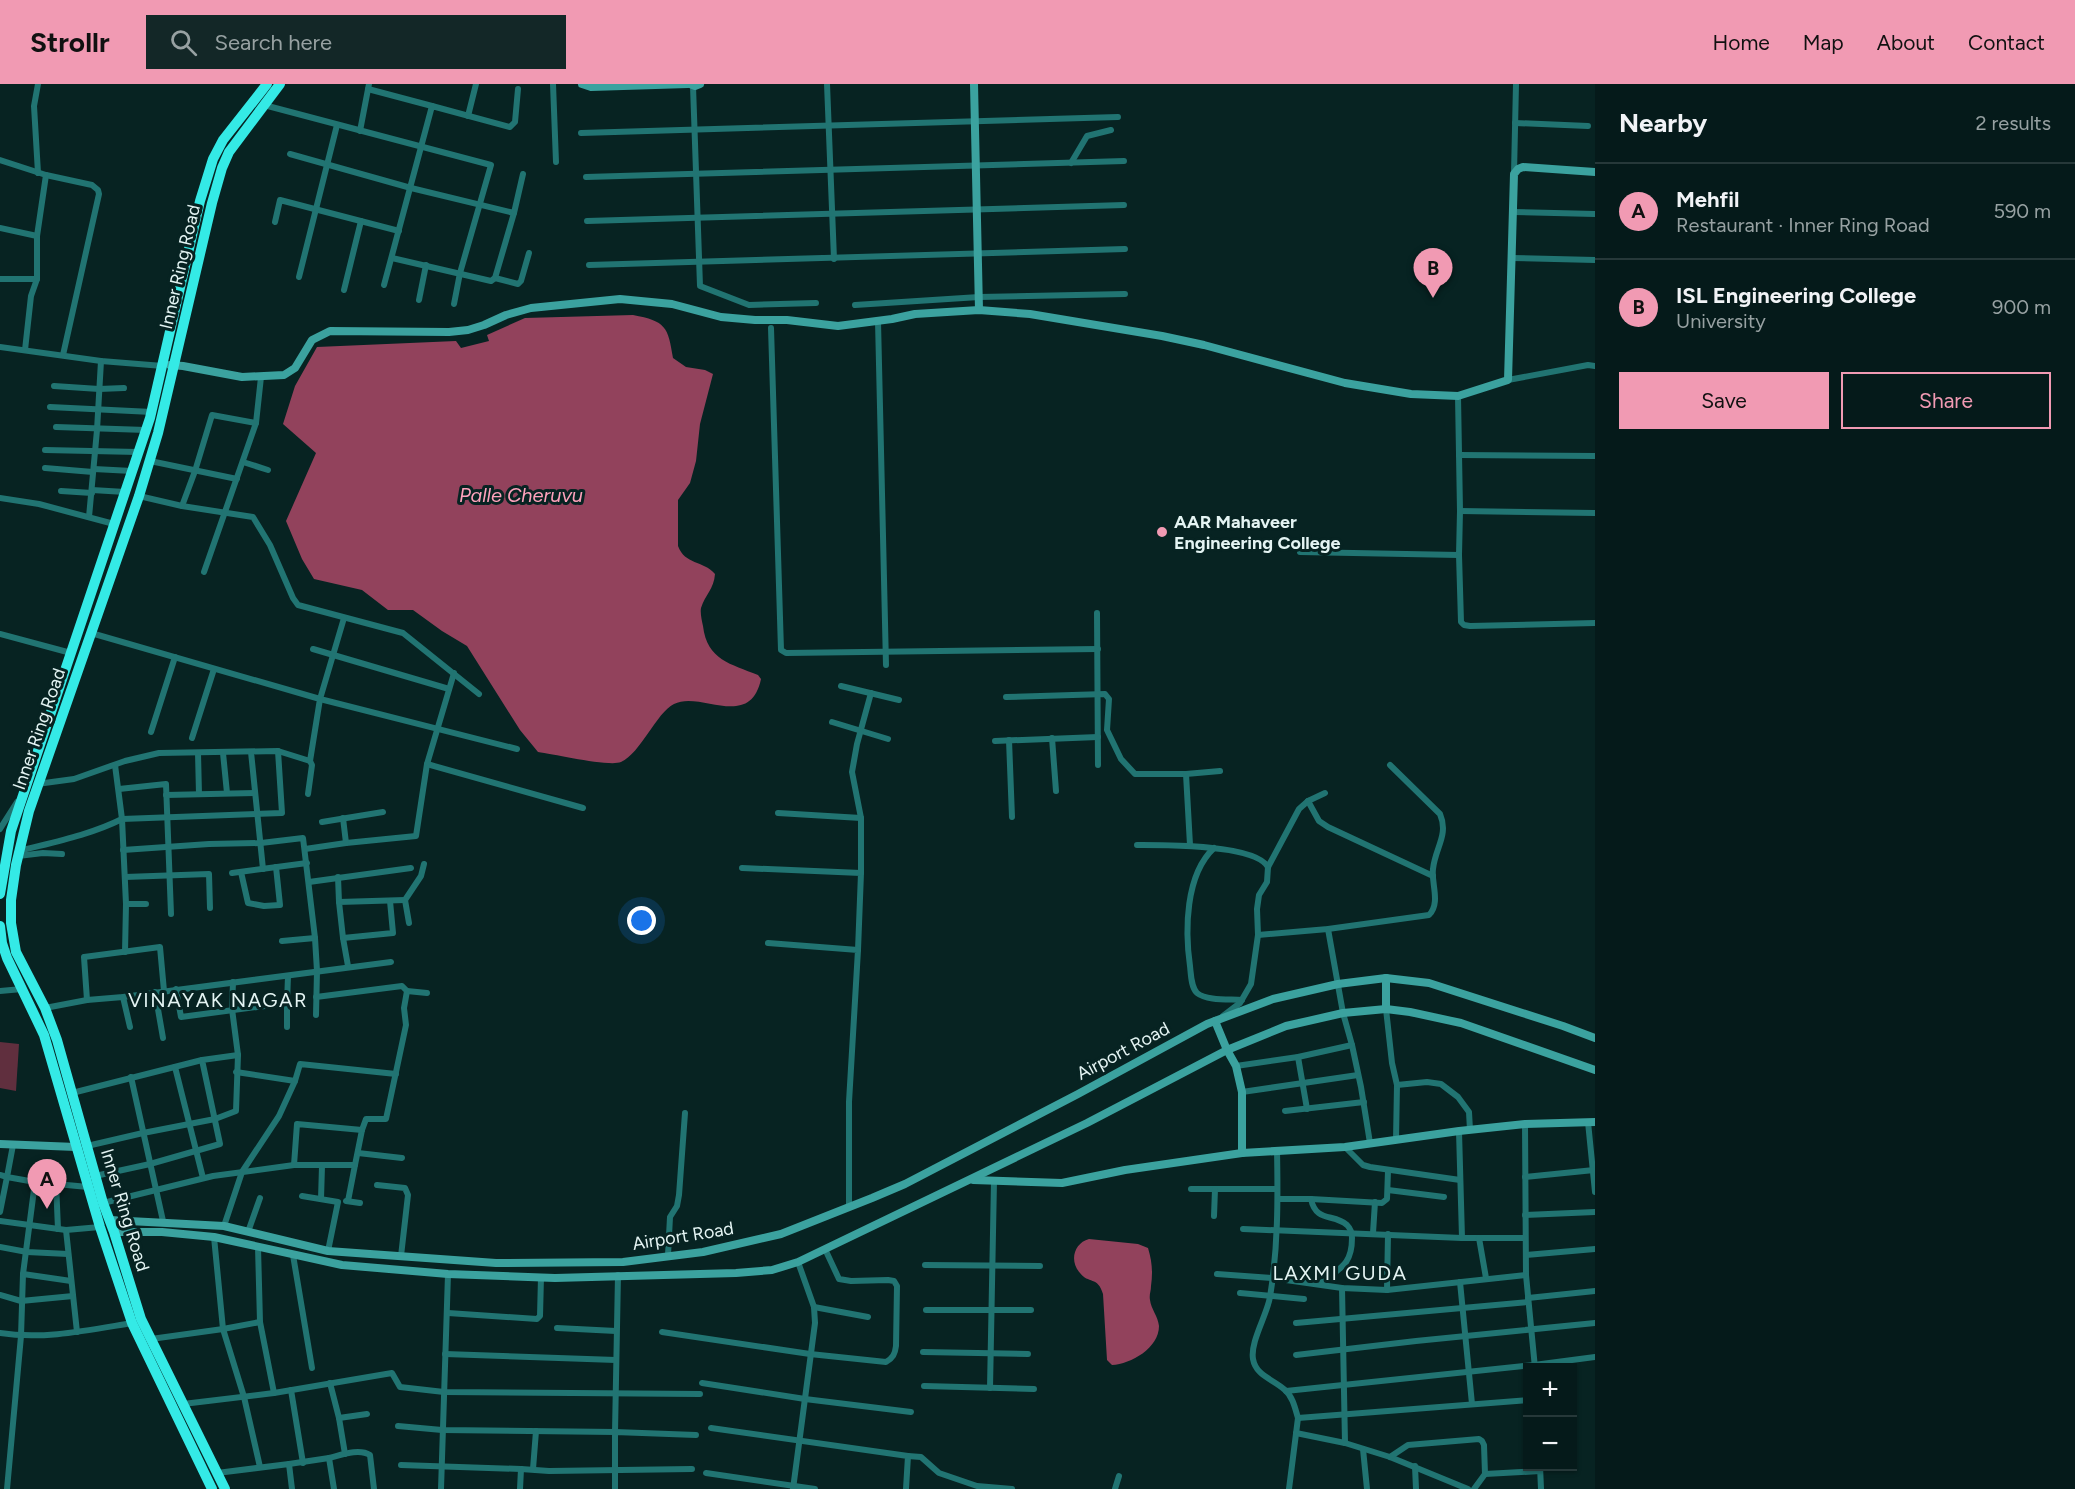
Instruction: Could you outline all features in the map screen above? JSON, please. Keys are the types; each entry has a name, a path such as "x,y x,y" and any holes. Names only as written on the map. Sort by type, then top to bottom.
{"highway":[{"name":"Inner Ring Road","path":"0,894 11,831 169,365 222,168 229,152 280,84"},
{"name":"Inner Ring Road","path":"212,1489 132,1323 76,1147 45,1008 16,952 11,900 18,854 37,784 150,460 200,201 213,159 222,140 263,86"},
{"name":"Inner Ring Road","path":"0,926 7,958 44,1035 54,1048 72,1094 103,1203 141,1319 225,1489"}],"main road":[{"path":"582,84 591,87 693,84"},
{"path":"974,84 979,310"},
{"path":"169,365 242,377 284,375 295,368 312,340 330,330 459,331 484,325 506,315 531,308 620,298 672,304 733,318 787,320 838,326 915,314 979,310 1029,314 1204,345 1345,383 1411,394 1458,396 1508,380 1514,174 1523,167 1595,172"},
{"path":"1386,978 1386,1009"},
{"name":"Airport Road","path":"110,1220 224,1226 328,1251 496,1263 623,1262 703,1252 781,1234 905,1184 1215,1021 1273,999 1338,984 1386,978 1429,983 1595,1038"},
{"name":"Airport Road","path":"114,1232 162,1232 214,1237 342,1265 448,1274 541,1277 736,1273 772,1270 798,1262 1087,1123 1227,1050 1286,1026 1342,1013 1386,1009 1410,1012 1461,1023 1595,1070"},
{"path":"1215,1021 1236,1066 1242,1092 1242,1153"},
{"name":"Airport Road","path":"970,1180 1062,1183 1125,1170 1242,1153 1345,1147 1525,1124 1592,1122"},
{"path":"0,1144 76,1147"},
{"path":"448,1274 449,1260"}],"street":[{"path":"38,84 34,106 38,173"},
{"path":"468,116 476,84"},
{"path":"553,84 556,162"},
{"path":"693,84 700,286 749,305 816,303"},
{"path":"827,84 834,259"},
{"path":"1514,174 1516,84"},
{"path":"263,86 264,105 491,165 460,273 454,304"},
{"path":"360,130 369,87 510,127 515,122 518,89"},
{"path":"384,285 432,106"},
{"path":"581,133 1118,117"},
{"path":"1515,123 1588,126"},
{"path":"299,277 337,124"},
{"path":"1071,163 1088,136 1111,130"},
{"path":"290,154 411,188 514,213"},
{"path":"0,160 38,173 92,186 99,194 63,355"},
{"path":"586,177 1124,162"},
{"path":"495,278 523,174"},
{"path":"25,350 32,296 37,279 37,236 46,175"},
{"path":"275,222 280,200 399,231"},
{"path":"587,221 1124,205"},
{"path":"1512,212 1595,214"},
{"path":"344,290 361,221"},
{"path":"0,228 37,236"},
{"path":"589,265 1125,249"},
{"path":"392,258 491,281 495,278 518,284 530,253"},
{"path":"1511,258 1595,260"},
{"path":"419,300 426,265"},
{"path":"0,279 37,279"},
{"path":"855,304 979,297 1125,294"},
{"path":"878,321 886,665"},
{"path":"771,328 780,648 786,653 1098,649"},
{"path":"0,347 101,361 169,365"},
{"path":"89,518 101,361"},
{"path":"1508,380 1588,365 1595,366"},
{"path":"204,572 256,423 261,377"},
{"path":"54,386 124,388"},
{"path":"1458,396 1461,622 1470,626 1595,623"},
{"path":"50,407 152,412"},
{"path":"182,506 212,414 256,423"},
{"path":"56,427 146,430"},
{"path":"45,450 138,452"},
{"path":"1459,455 1595,456"},
{"path":"150,460 237,479"},
{"path":"243,462 268,470"},
{"path":"45,468 132,471"},
{"path":"61,491 125,492"},
{"path":"139,496 182,506 253,517 270,544 298,605 403,633 479,694"},
{"path":"0,498 39,504 114,524"},
{"path":"1460,511 1595,513"},
{"path":"1300,552 1459,555"},
{"path":"1097,613 1098,765"},
{"path":"308,794 312,765 310,761 320,699 344,618"},
{"path":"91,633 320,699 517,749"},
{"path":"0,634 71,653"},
{"path":"313,649 449,688"},
{"path":"152,732 175,657"},
{"path":"192,738 214,669"},
{"path":"305,849 416,836 427,764 454,673"},
{"path":"841,686 898,700"},
{"path":"849,1207 849,1102 861,873 861,818 852,772 871,693"},
{"path":"1006,697 1105,694 1109,697 1107,730 1113,747 1128,769 1135,774 1220,771"},
{"path":"832,722 888,739"},
{"path":"995,741 1098,737"},
{"path":"1052,738 1056,792"},
{"path":"1009,740 1012,818"},
{"path":"37,784 74,779 159,753 278,751 310,761"},
{"path":"18,854 110,825 122,819 282,813 278,751"},
{"path":"251,752 263,869"},
{"path":"198,753 199,794"},
{"path":"223,753 226,794"},
{"path":"427,764 583,808"},
{"path":"115,765 122,819 126,904 125,952"},
{"path":"1258,935 1328,929 1429,915 1432,912 1435,903 1433,868 1444,829 1443,821 1440,814 1390,765"},
{"path":"1186,774 1190,845"},
{"path":"118,789 166,784 171,914"},
{"path":"0,829 26,788"},
{"path":"166,795 255,793"},
{"path":"1215,1021 1242,1000 1251,984 1258,935 1259,895 1267,882 1268,867 1299,809 1308,801 1325,793"},
{"path":"1308,801 1319,821 1328,827 1433,876"},
{"path":"321,822 383,812"},
{"path":"778,813 861,818"},
{"path":"343,818 346,843"},
{"path":"123,850 261,843 301,837 305,849 315,938 316,1015"},
{"path":"1137,845 1190,845 1240,852 1263,860 1268,867"},
{"path":"1214,848 1208,854 1196,879 1188,911 1186,935 1192,983 1196,992 1204,997 1242,1000"},
{"path":"18,854 62,854"},
{"path":"232,873 306,863"},
{"path":"409,923 405,900 421,876 424,864"},
{"path":"241,872 248,903 264,906 280,905 276,867"},
{"path":"309,882 411,868"},
{"path":"742,868 861,873"},
{"path":"125,877 209,874 210,908"},
{"path":"338,877 343,938 348,966"},
{"path":"339,902 405,900"},
{"path":"343,938 393,933 390,901"},
{"path":"126,904 146,904"},
{"path":"1328,929 1342,1013 1352,1046 1370,1143"},
{"path":"282,941 315,938"},
{"path":"768,943 858,950"},
{"path":"87,1000 84,957 160,947 164,991"},
{"path":"45,1008 87,1000 391,962"},
{"path":"287,1027 288,976"},
{"path":"87,1146 215,1119 236,1111 238,1055 232,1009 233,982"},
{"path":"316,997 402,986 407,991 427,993"},
{"path":"0,991 22,989"},
{"path":"176,989 181,1017 287,1004"},
{"path":"348,1201 366,1119 386,1119 406,1025 404,1008 407,991"},
{"path":"155,992 163,1038"},
{"path":"123,997 130,1026"},
{"path":"1386,1009 1397,1085 1396,1140"},
{"path":"1236,1066 1352,1046"},
{"path":"72,1094 202,1060 238,1055"},
{"path":"1298,1057 1307,1109"},
{"path":"95,1176 150,1164 220,1144 202,1060"},
{"path":"224,1226 242,1172 279,1116 296,1081 300,1064 396,1074"},
{"path":"175,1067 203,1178"},
{"path":"236,1072 296,1081"},
{"path":"1242,1092 1358,1075"},
{"path":"131,1077 163,1221"},
{"path":"1397,1085 1427,1082 1442,1084 1458,1097 1469,1112 1470,1130"},
{"path":"1285,1111 1364,1102"},
{"path":"668,1255 670,1217 677,1206 679,1195 685,1113"},
{"path":"1592,1122 1595,1192"},
{"path":"294,1165 297,1124 362,1130"},
{"path":"1525,1124 1526,1275 1534,1363"},
{"path":"1458,1131 1462,1238"},
{"path":"0,1212 4,1176 13,1145"},
{"path":"1345,1147 1363,1165 1460,1180"},
{"path":"1277,1150 1278,1229 1270,1297 1266,1315 1254,1344 1253,1357 1261,1373 1286,1391 1292,1399 1298,1418 1289,1489"},
{"path":"358,1153 402,1158"},
{"path":"103,1203 203,1178 242,1172 294,1165 355,1165"},
{"path":"321,1199 322,1166"},
{"path":"1279,1199 1386,1201 1388,1170"},
{"path":"1525,1177 1594,1170"},
{"path":"4,1176 35,1182 88,1187"},
{"path":"990,1388 994,1181"},
{"path":"7,1489 21,1336 23,1274 35,1182"},
{"path":"56,1183 58,1229"},
{"path":"376,1185 405,1188 408,1195 400,1256"},
{"path":"1191,1189 1277,1189"},
{"path":"1214,1216 1215,1189"},
{"path":"1388,1190 1444,1197"},
{"path":"302,1196 360,1203"},
{"path":"248,1232 260,1198"},
{"path":"1311,1198 1320,1214 1346,1224 1352,1233 1350,1256 1343,1265 1321,1283"},
{"path":"328,1251 338,1202"},
{"path":"1373,1233 1375,1202"},
{"path":"1525,1215 1595,1212"},
{"path":"0,1221 66,1230 100,1227"},
{"path":"1243,1229 1462,1238 1525,1238"},
{"path":"66,1230 77,1332"},
{"path":"1387,1290 1388,1234"},
{"path":"214,1237 223,1329 244,1397 260,1467"},
{"path":"1479,1238 1486,1278"},
{"path":"0,1247 68,1254"},
{"path":"258,1247 260,1322 274,1393"},
{"path":"663,1332 810,1354 886,1362 895,1353 897,1286 894,1281 888,1280 839,1279 825,1249"},
{"path":"1526,1255 1595,1249"},
{"path":"293,1254 312,1368"},
{"path":"793,1488 815,1323 814,1307 798,1262"},
{"path":"925,1265 1040,1266"},
{"path":"23,1274 71,1281"},
{"path":"441,1489 448,1274"},
{"path":"1217,1274 1321,1283 1342,1288 1387,1290 1526,1275"},
{"path":"615,1489 618,1275"},
{"path":"448,1313 537,1319 540,1316 541,1277"},
{"path":"1460,1282 1472,1404"},
{"path":"1342,1288 1346,1443"},
{"path":"1296,1323 1463,1308 1595,1291"},
{"path":"1240,1293 1304,1299"},
{"path":"0,1295 21,1301 73,1296"},
{"path":"814,1307 868,1317"},
{"path":"926,1310 1031,1310"},
{"path":"150,1340 260,1322"},
{"path":"0,1333 21,1336 77,1332 132,1323"},
{"path":"1296,1355 1595,1323"},
{"path":"557,1328 616,1331"},
{"path":"922,1352 1028,1354"},
{"path":"445,1354 616,1360"},
{"path":"1554,1363 1595,1357"},
{"path":"1286,1391 1523,1367"},
{"path":"183,1404 274,1393 392,1373 400,1387 444,1392 700,1394"},
{"path":"330,1383 345,1454"},
{"path":"702,1383 805,1400 912,1412"},
{"path":"924,1386 1034,1389"},
{"path":"291,1390 303,1463"},
{"path":"1298,1418 1523,1400"},
{"path":"339,1418 367,1414"},
{"path":"398,1426 442,1430 696,1435"},
{"path":"711,1428 921,1457 939,1473 977,1486 1012,1489"},
{"path":"533,1469 536,1431"},
{"path":"1296,1433 1346,1443 1390,1457 1468,1489"},
{"path":"1390,1457 1408,1445 1479,1439 1484,1445 1485,1474 1474,1489"},
{"path":"1363,1449 1367,1489"},
{"path":"217,1473 303,1463 365,1452 370,1455 374,1489"},
{"path":"906,1489 908,1456"},
{"path":"329,1458 334,1489"},
{"path":"289,1464 292,1489"},
{"path":"401,1465 615,1470 692,1468"},
{"path":"1415,1466 1416,1489"},
{"path":"520,1489 521,1469"},
{"path":"1485,1474 1523,1471"},
{"path":"1540,1471 1541,1489"},
{"path":"706,1473 793,1488 815,1489"},
{"path":"1115,1489 1119,1476"}],"shaded area":[{"path":"0,1042 19,1044 16,1091 0,1088"}],"water":[{"name":"Palle Cheruvu","path":"633,315 652,320 664,327 673,358 686,367 705,370 713,374 700,424 696,461 690,483 678,500 678,546 690,560 705,566 715,574 701,610 705,637 709,646 722,659 758,675 761,679 755,694 746,703 723,706 685,701 674,704 667,709 628,757 621,762 605,763 538,752 520,730 467,646 413,610 388,610 362,590 314,579 302,559 286,521 316,453 283,424 295,386 317,347 456,341 461,348 489,341 487,335 525,318"},
{"path":"1089,1239 1138,1244 1148,1248 1152,1271 1150,1298 1159,1326 1158,1334 1149,1348 1127,1362 1112,1365 1107,1360 1103,1294 1096,1282 1083,1276 1075,1263 1077,1248"}],"place":[{"name":"ISL Engineering College","path":"1433,298"},
{"name":"AAR Mahaveer Engineering College","path":"1162,532"},
{"name":"Mehfil","path":"47,1209"}],"district":[{"name":"VINAYAK NAGAR","path":"218,1000"},
{"name":"LAXMI GUDA","path":"1340,1273"}]}
